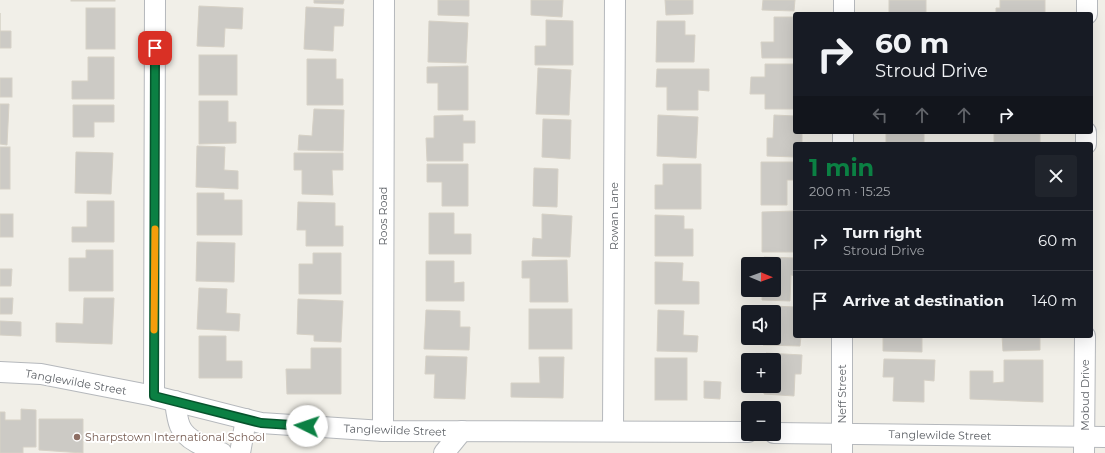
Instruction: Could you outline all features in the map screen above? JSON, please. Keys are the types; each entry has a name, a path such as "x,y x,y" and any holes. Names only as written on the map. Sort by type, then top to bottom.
{"street":[{"path":"154,396 156,0"},
{"name":"Roos Road","path":"383,431 384,0"},
{"name":"Rowan Lane","path":"613,431 615,0"},
{"path":"844,0 844,12"},
{"path":"1087,0 1087,12"},
{"name":"Neff Street","path":"842,338 842,453"},
{"name":"Mobud Drive","path":"1084,445 1085,338"},
{"name":"Tanglewilde Street","path":"0,372 41,374 154,396 261,423 383,431 741,432"},
{"path":"175,401 180,427 190,438 206,447 222,453"},
{"path":"240,453 246,419"},
{"path":"444,453 462,431"},
{"name":"Tanglewilde Street","path":"781,433 842,433 1084,445 1105,437"}],"building":[{"path":"115,0 115,1 71,1"},
{"path":"314,0 344,0 343,4 314,3"},
{"path":"438,0 469,0 469,16 438,15"},
{"path":"531,0 563,0 562,17 531,15"},
{"path":"665,0 693,0 693,14 666,15"},
{"path":"763,0 795,0 794,11 762,10"},
{"path":"889,0 926,0 926,12 889,12"},
{"path":"1000,0 1045,0 1045,12 996,12 996,8 1000,8"},
{"path":"199,6 243,8 242,29 225,28 224,47 197,46"},
{"path":"306,7 344,9 343,26 334,26 333,51 304,49"},
{"path":"86,8 115,8 115,49 86,49"},
{"path":"774,17 793,17 793,58 762,58 761,42 774,42"},
{"path":"546,20 573,21 573,65 535,65 535,46 546,46"},
{"path":"429,21 468,23 466,63 428,62"},
{"path":"657,21 685,21 685,35 695,35 694,62 656,62"},
{"path":"0,31 11,31 11,48 0,48"},
{"path":"199,55 237,55 237,95 199,95"},
{"path":"88,57 114,57 114,99 72,99 72,81 88,81"},
{"path":"307,59 336,59 336,79 343,79 343,105 307,105"},
{"path":"765,64 793,64 793,109 765,109 765,94 750,94 751,77 765,77"},
{"path":"468,66 468,110 438,110 438,83 427,83 427,67"},
{"path":"538,68 571,70 569,115 536,114"},
{"path":"657,69 709,69 709,91 698,90 698,110 667,110 667,87 656,87"},
{"path":"0,78 12,78 12,97 0,97"},
{"path":"199,101 228,101 228,122 236,122 236,143 199,144"},
{"path":"0,104 9,104 7,145 0,144"},
{"path":"73,105 114,105 114,122 94,122 94,137 73,137"},
{"path":"314,109 344,110 343,151 298,150 299,135 312,136"},
{"path":"463,115 463,121 475,121 475,143 463,143 463,161 427,161 426,138 434,138 434,116"},
{"path":"658,115 698,117 696,158 657,156"},
{"path":"774,115 793,116 793,134 802,134 802,142 793,142 793,157 767,156 767,138 773,138"},
{"path":"543,119 571,120 570,159 542,157"},
{"path":"886,134 924,134 924,142 886,142"},
{"path":"994,134 1040,134 1040,142 994,142"},
{"path":"197,146 225,147 224,170 238,171 238,189 196,187"},
{"path":"0,147 10,147 10,189 0,189"},
{"path":"76,152 113,153 111,194 75,193"},
{"path":"294,153 343,153 343,170 332,170 333,195 302,194 302,170 294,170"},
{"path":"761,162 793,162 793,180 787,180 787,205 761,205"},
{"path":"427,164 468,164 468,206 442,206 442,182 427,182"},
{"path":"663,164 701,164 701,209 655,209 655,185 663,185"},
{"path":"534,168 558,169 557,207 533,206"},
{"path":"197,193 224,193 224,200 242,200 242,235 197,235"},
{"path":"87,201 114,201 114,242 72,242 72,227 87,227"},
{"path":"298,202 335,203 335,226 343,226 343,246 306,246 306,230 297,230"},
{"path":"793,211 793,252 762,252 762,212"},
{"path":"429,213 454,213 454,234 471,234 471,254 429,254"},
{"path":"0,214 13,214 13,237 0,237"},
{"path":"542,214 572,216 570,257 532,256 533,238 542,239"},
{"path":"655,215 684,216 684,229 693,229 693,256 655,256"},
{"path":"197,242 235,243 234,282 196,281"},
{"path":"86,250 113,250 113,291 69,291 69,258 86,258"},
{"path":"313,253 341,253 341,294 299,294 299,264 313,264"},
{"path":"781,258 793,258 793,276 791,275 790,301 762,300 762,297 781,297"},
{"path":"567,260 568,302 530,302 530,278 522,278 522,261"},
{"path":"426,261 454,261 454,283 464,282 464,301 426,301"},
{"path":"655,262 683,263 682,281 699,282 699,304 655,304"},
{"path":"0,269 12,269 11,286 0,286"},
{"path":"199,288 227,289 226,313 240,314 239,331 197,329"},
{"path":"0,298 13,298 12,314 0,314"},
{"path":"84,298 114,298 112,344 56,342 56,323 83,324"},
{"path":"298,299 343,301 341,342 314,341 314,335 297,334"},
{"path":"781,306 793,307 793,338 801,338 800,346 763,345 781,345"},
{"path":"529,309 572,309 572,349 529,349"},
{"path":"426,310 460,311 460,327 470,327 469,350 424,349"},
{"path":"658,310 684,311 683,335 698,336 697,352 657,351"},
{"path":"0,321 21,322 21,336 0,335"},
{"path":"199,336 226,336 226,361 242,361 242,378 199,378"},
{"path":"883,338 922,338 922,352 883,351"},
{"path":"1002,338 1040,338 1040,350 1003,351"},
{"path":"311,348 341,348 341,394 287,394 286,369 311,369"},
{"path":"781,354 802,355 801,374 795,374 794,396 764,394 781,393"},
{"path":"426,356 467,357 465,399 434,398 435,374 425,374"},
{"path":"539,357 564,357 563,398 511,397 511,383 540,383"},
{"path":"655,358 687,358 687,400 655,400"},
{"path":"884,359 935,360 934,381 924,380 924,402 893,401 894,377 883,377"},
{"path":"1004,360 1043,360 1043,402 970,399 970,371 993,371 993,383 1004,382"},
{"path":"704,381 721,382 720,399 704,398"},
{"path":"21,409 36,410 36,447 23,447 23,453 0,453 0,412 5,412 5,420 21,420"},
{"path":"39,419 83,419 83,453 39,450"}],"slow traffic":[{"path":"154,330 155,229"}],"place":[{"name":"Sharpstown International School","path":"77,437"}],"route":[{"path":"155,48 154,396 261,423 307,426"}]}
